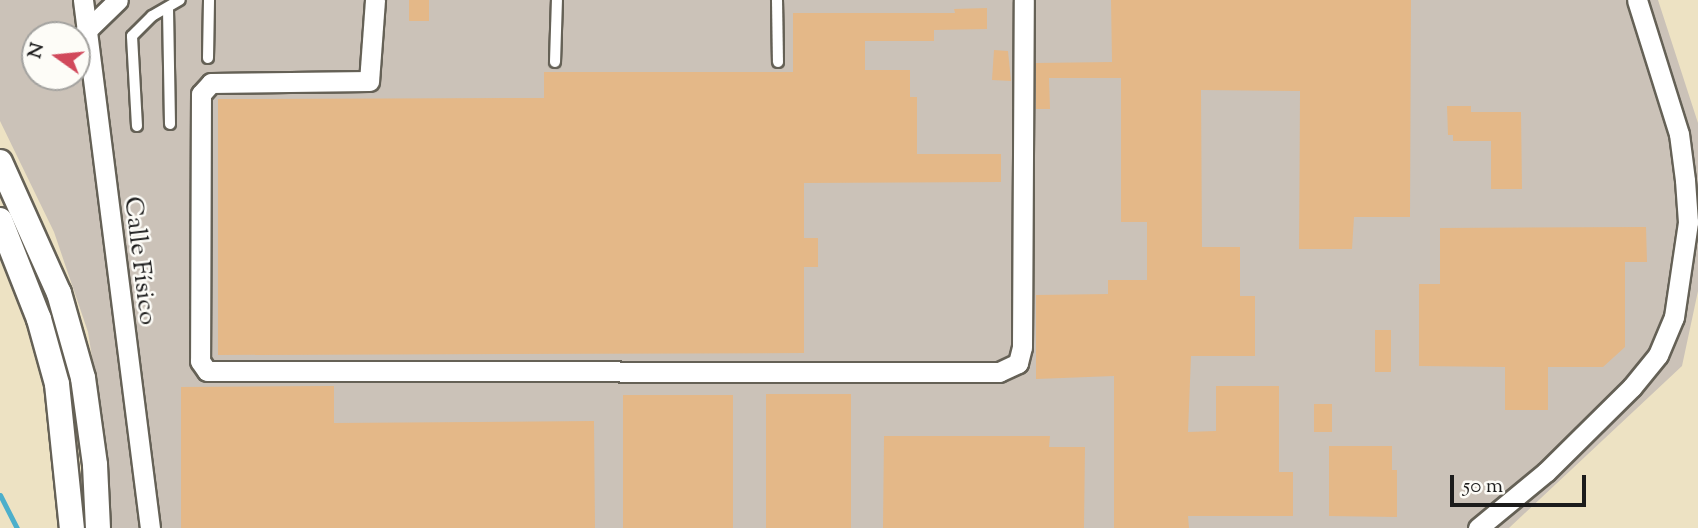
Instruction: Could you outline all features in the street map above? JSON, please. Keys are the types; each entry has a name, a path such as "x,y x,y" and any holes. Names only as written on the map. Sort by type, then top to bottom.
{"street":[{"name":"Calle Físico","path":"83,0 84,21"},
{"path":"91,26 118,0"},
{"path":"375,0 369,81 211,83 201,94 200,361 207,371 999,372 1018,363 1023,347 1024,0"},
{"path":"1478,528 1546,472 1632,387 1658,355 1674,317 1688,222 1685,180 1679,134 1641,4"},
{"name":"Calle Físico","path":"91,86 150,528"},
{"path":"0,162 59,293 83,378 95,465 98,528"},
{"path":"0,220 39,319 57,384 72,528"}],"lane":[{"path":"137,126 132,36 152,16 180,0"},
{"path":"208,58 209,0"},
{"path":"555,62 557,0"},
{"path":"777,0 778,62"},
{"path":"168,9 170,124"}],"shaded area":[{"path":"0,0 1658,0 1698,123 1698,291 1682,366 1509,528 111,528 106,445 88,332 54,232 0,121"}],"building":[{"path":"409,0 429,0 429,21 409,21"},
{"path":"1111,0 1411,0 1410,217 1354,217 1352,249 1299,249 1300,91 1201,90 1202,247 1240,247 1240,296 1255,296 1255,356 1191,356 1188,432 1216,431 1216,386 1279,386 1279,472 1293,472 1293,516 1188,516 1189,528 1114,528 1114,376 1036,379 1036,295 1108,294 1108,280 1147,280 1147,222 1121,222 1121,78 1049,78 1050,109 1036,109 1036,63 1112,62"},
{"path":"987,8 987,29 934,30 934,41 865,41 865,70 910,70 910,97 917,97 917,154 1001,154 1001,182 804,183 804,238 818,238 818,267 804,267 804,353 218,355 218,99 544,98 544,72 793,72 793,13 955,13 954,9"},
{"path":"994,50 1008,51 1011,81 992,80"},
{"path":"1447,106 1471,106 1471,112 1521,112 1522,189 1491,189 1491,141 1453,141 1453,135 1448,135"},
{"path":"1646,227 1647,262 1625,262 1625,347 1603,367 1548,367 1548,410 1505,410 1505,367 1419,366 1419,284 1440,284 1440,228"},
{"path":"1375,330 1391,330 1391,372 1375,372"},
{"path":"334,386 334,423 594,421 595,528 181,528 181,387"},
{"path":"766,394 851,394 851,528 766,528"},
{"path":"623,395 733,395 733,528 623,528"},
{"path":"1314,404 1332,404 1332,432 1314,432"},
{"path":"884,436 1050,436 1049,447 1085,447 1084,528 883,528"},
{"path":"1329,446 1392,446 1392,470 1397,470 1397,517 1329,516"}],"waterway":[{"path":"0,495 17,528"}]}
